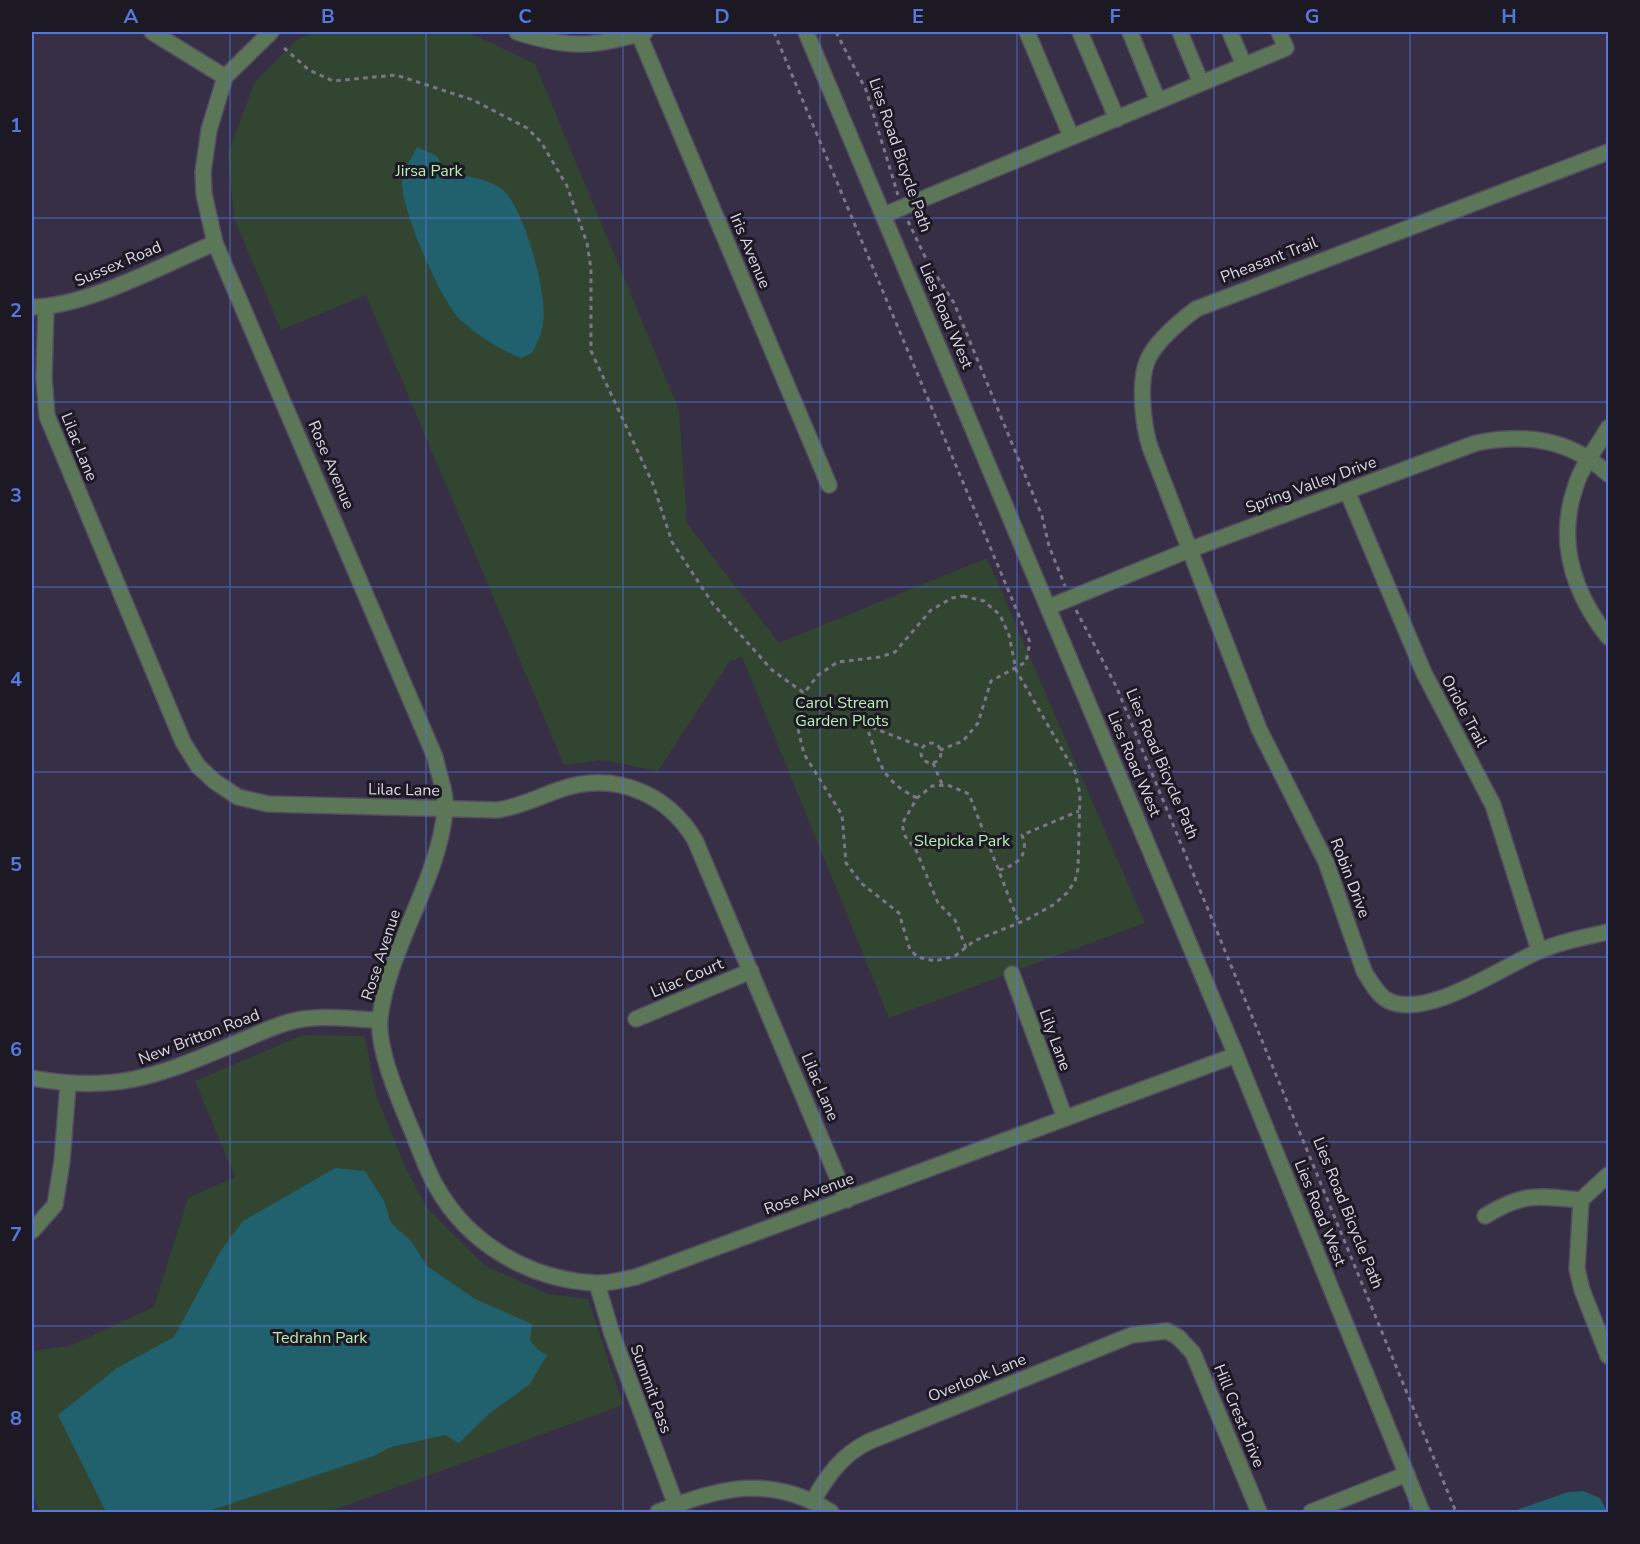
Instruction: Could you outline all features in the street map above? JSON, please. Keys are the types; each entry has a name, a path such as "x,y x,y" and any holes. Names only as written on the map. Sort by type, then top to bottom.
{"street":[{"path":"152,32 225,77"},
{"name":"Rose Avenue","path":"271,32 225,77 208,130 203,172 206,207 215,243 435,757 446,809 434,858 398,951 379,1020 392,1081 435,1185 451,1209 483,1242 518,1265 557,1277 597,1284 654,1272 1236,1055"},
{"path":"517,32 558,43 584,45 603,44 641,32"},
{"name":"Iris Avenue","path":"641,32 829,485"},
{"name":"Lies Road West","path":"806,32 1236,1055 1422,1512"},
{"path":"1027,32 1071,136"},
{"path":"1080,32 1117,119"},
{"path":"1130,32 1158,101"},
{"path":"1180,32 1201,83"},
{"path":"1230,32 1244,65"},
{"path":"884,215 1286,48 1280,32"},
{"name":"Pheasant Trail","path":"1189,550 1150,447 1142,411 1147,360 1179,322 1212,300 1608,152"},
{"name":"Sussex Road","path":"39,307 81,300 215,243"},
{"name":"Lilac Lane","path":"39,307 46,416 183,742 198,766 237,797 268,804 446,809 515,807 567,788 594,783 614,784 647,792 681,819 695,840 847,1200"},
{"path":"1608,428 1576,484 1566,531 1567,548 1580,593 1589,613 1608,637"},
{"name":"Spring Valley Drive","path":"1049,607 1189,550 1476,443 1497,439 1532,439 1557,444 1591,458 1608,474"},
{"name":"Oriole Trail","path":"1347,491 1424,673 1493,806 1539,950"},
{"name":"Robin Drive","path":"1189,550 1262,736 1326,862 1364,971 1372,985 1388,1000 1412,1005 1426,1003 1469,986 1539,950 1608,932"},
{"name":"Lilac Court","path":"636,1018 751,971"},
{"name":"Lily Lane","path":"1012,974 1065,1118"},
{"name":"New Britton Road","path":"32,1078 68,1085 113,1083 154,1076 290,1021 311,1018 379,1020"},
{"path":"32,1231 55,1205 62,1161 68,1085"},
{"path":"1608,1175 1581,1200 1577,1269 1582,1290 1608,1356"},
{"path":"1485,1216 1512,1200 1540,1196 1581,1200"},
{"name":"Summit Pass","path":"597,1284 612,1334 676,1505"},
{"name":"Overlook Lane","path":"813,1501 825,1479 846,1456 868,1442 1132,1335 1167,1331 1178,1337"},
{"name":"Hill Crest Drive","path":"1178,1337 1198,1363 1259,1512"},
{"path":"1311,1512 1407,1474"},
{"path":"658,1512 724,1491 745,1488 770,1488 813,1501 831,1512"}],"path":[{"path":"774,32 1030,642 1026,662 991,681 978,723 963,741 940,750"},
{"name":"Lies Road Bicycle Path","path":"836,32 866,90 903,207 927,261 954,303 1042,516 1049,546 1069,597 1116,686 1456,1512"},
{"path":"284,48 309,70 333,81 396,75 473,100 527,128 541,142 567,186 587,243 591,269 591,351 652,484 672,542 713,604 772,670 804,693"},
{"path":"963,596 984,601 1000,615 1009,635 1016,669 1075,772 1079,783 1078,869 1075,881 1067,893 1053,905 1019,923 982,937 955,956 935,962 918,957 910,950 902,921 893,906 861,883 846,863 842,815 804,754 799,741 804,693 818,675 838,662 880,657 895,652 931,610 952,598 963,596"},
{"path":"917,798 896,787 888,779 866,725 922,747 931,743 940,750"},
{"path":"922,747 923,760 933,763"},
{"path":"933,763 940,757 940,750"},
{"path":"933,763 942,784"},
{"path":"966,948 955,920 938,903 916,850 905,836 902,824 917,798 932,786 942,784 961,789 969,794 1019,923"},
{"path":"999,870 1012,867 1022,857 1025,849 1022,835 1079,811"}],"green space":[{"name":"Jirsa Park","path":"316,32 468,32 535,64 679,410 687,523 779,643 987,558 1145,923 889,1018 742,657 730,661 658,771 603,760 564,765 366,295 281,330 234,218 228,154 254,83 298,39"},
{"name":"Tedrahn Park","path":"303,1035 365,1036 375,1092 406,1169 427,1208 484,1265 548,1294 588,1299 623,1405 328,1512 40,1512 32,1493 32,1351 70,1346 154,1307 188,1198 235,1177 195,1081"}],"shaded area":[{"path":"417,147 437,156 445,171 492,183 505,192 513,202 533,254 542,294 544,310 542,327 532,353 521,358 490,342 463,322 445,298 425,258 404,198 403,176"},
{"path":"335,1168 365,1171 384,1201 391,1223 412,1242 427,1266 475,1299 532,1324 530,1340 538,1350 547,1355 530,1384 490,1413 459,1443 445,1435 391,1447 374,1456 206,1512 106,1512 58,1415 117,1368 174,1337 220,1252 243,1221"},
{"path":"1583,1491 1600,1498 1607,1512 1511,1512 1568,1492"}],"park label":[{"name":"Carol Stream Garden Plots","path":"842,712"},
{"name":"Slepicka Park","path":"962,841"}]}
